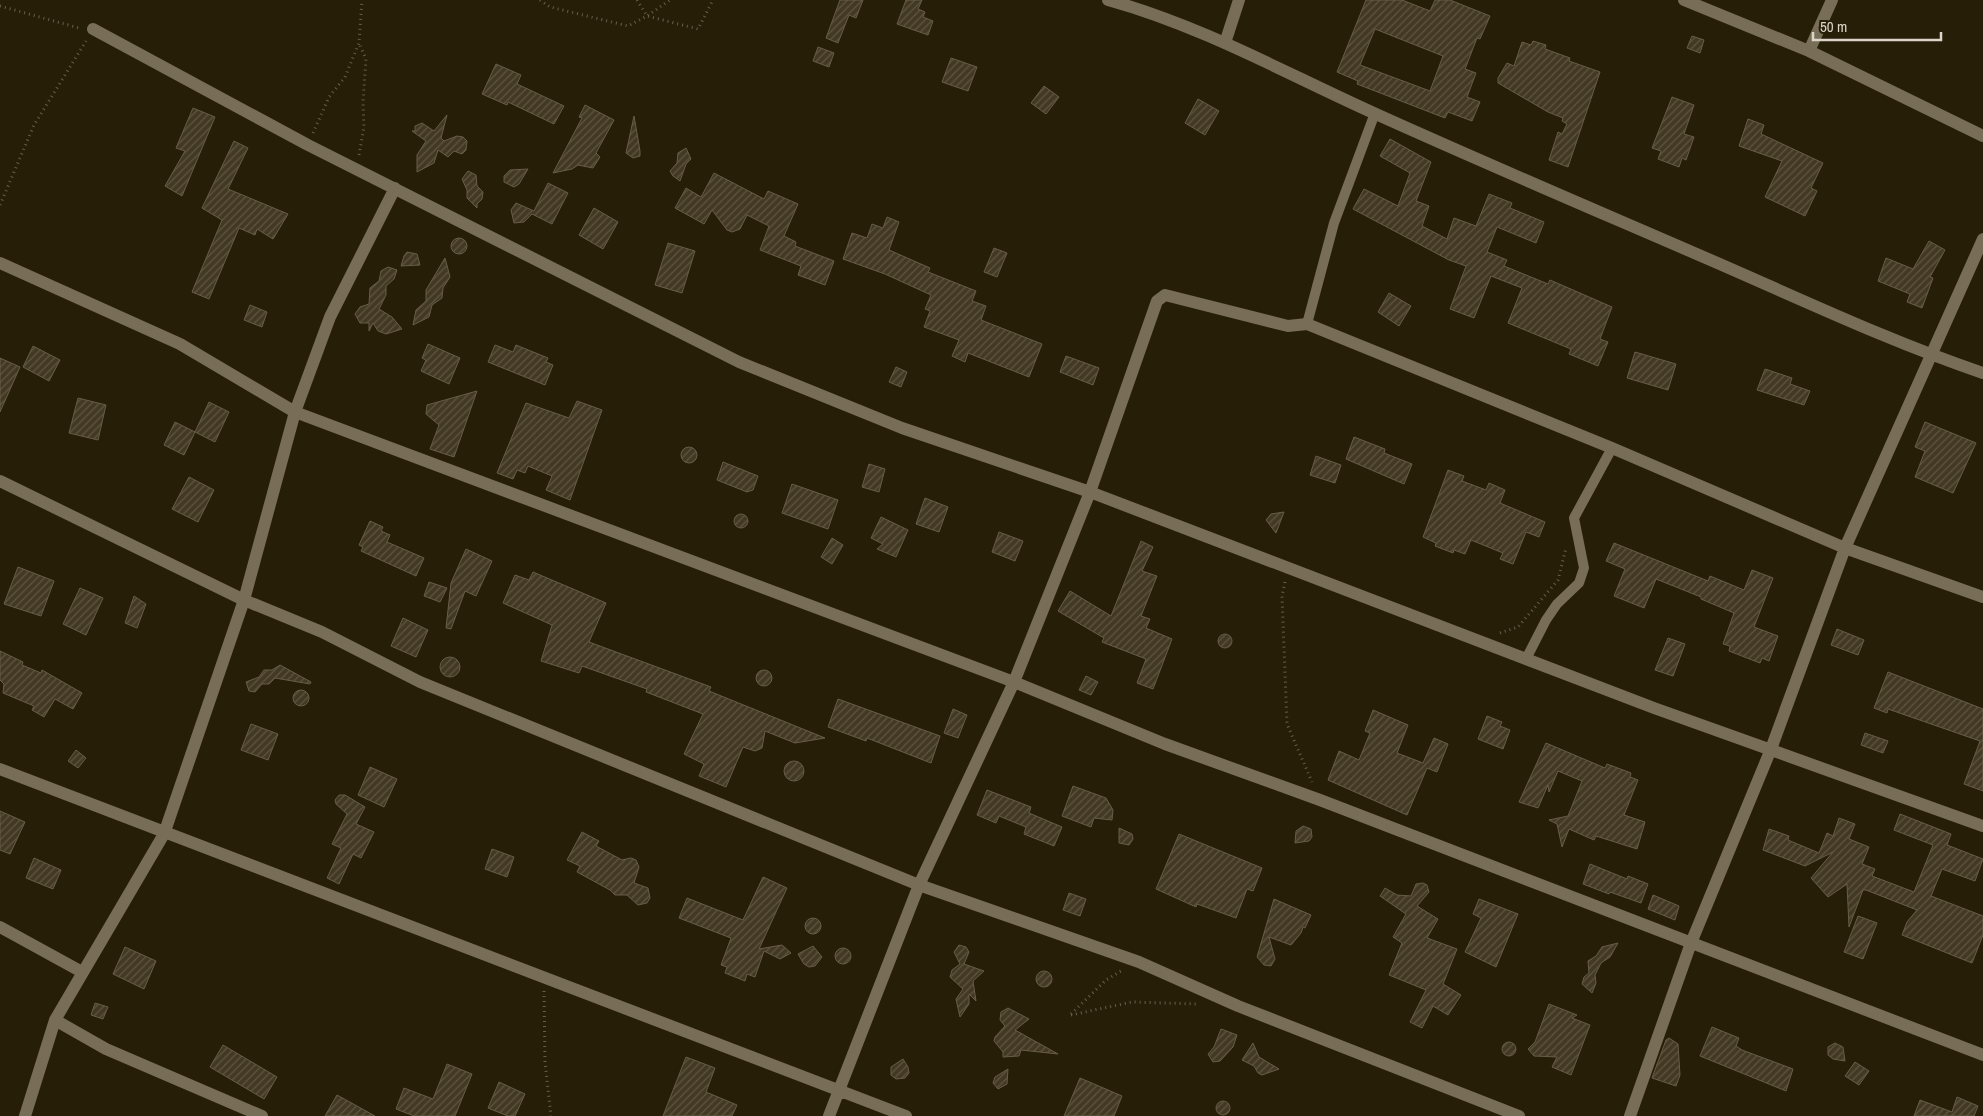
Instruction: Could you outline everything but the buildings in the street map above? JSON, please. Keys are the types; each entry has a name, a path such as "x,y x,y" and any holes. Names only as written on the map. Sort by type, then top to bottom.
{"street":[{"path":"1108,0 1129,6 1225,43 1374,113 1930,356 1983,373"},
{"path":"1225,43 1239,0"},
{"path":"1684,0 1808,51 1983,136"},
{"path":"1808,51 1832,0"},
{"path":"94,29 308,145 739,362 902,428 1090,492 1654,708 1983,826"},
{"path":"26,1116 55,1020 164,834 244,600 295,412 330,317 395,188"},
{"path":"1630,1116 1691,943 1771,749 1845,548 1983,239"},
{"path":"0,263 180,344 295,412 1014,682 1165,744 1320,800 1983,1055"},
{"path":"829,1116 919,885 1014,682 1090,492 1157,300 1165,294 1288,326 1307,324 1612,448 1845,548 1983,597"},
{"path":"0,481 244,600 322,632 420,682 919,885 1139,962 1238,1006 1519,1116"},
{"path":"0,769 164,834 906,1116"},
{"path":"0,927 82,972"},
{"path":"55,1020 106,1048 262,1116"}],"lane":[{"path":"1307,324 1334,223 1374,113"},
{"path":"1526,659 1551,612 1580,583 1584,568 1574,518 1612,448"}],"path":[{"path":"308,145 329,97 344,77 359,43 362,0"},
{"path":"540,0 550,7 628,26 648,16 670,0"},
{"path":"637,0 648,16 698,29 713,0"},
{"path":"0,6 69,26 94,29 34,125 0,205"},
{"path":"357,169 364,127 363,102 366,59 359,43"},
{"path":"1478,640 1518,627 1558,580 1567,545"},
{"path":"1288,567 1282,596 1287,724 1320,800"},
{"path":"1139,962 1106,980 1071,1015 1132,1002 1200,1004"},
{"path":"544,978 545,1062 551,1116"}]}
